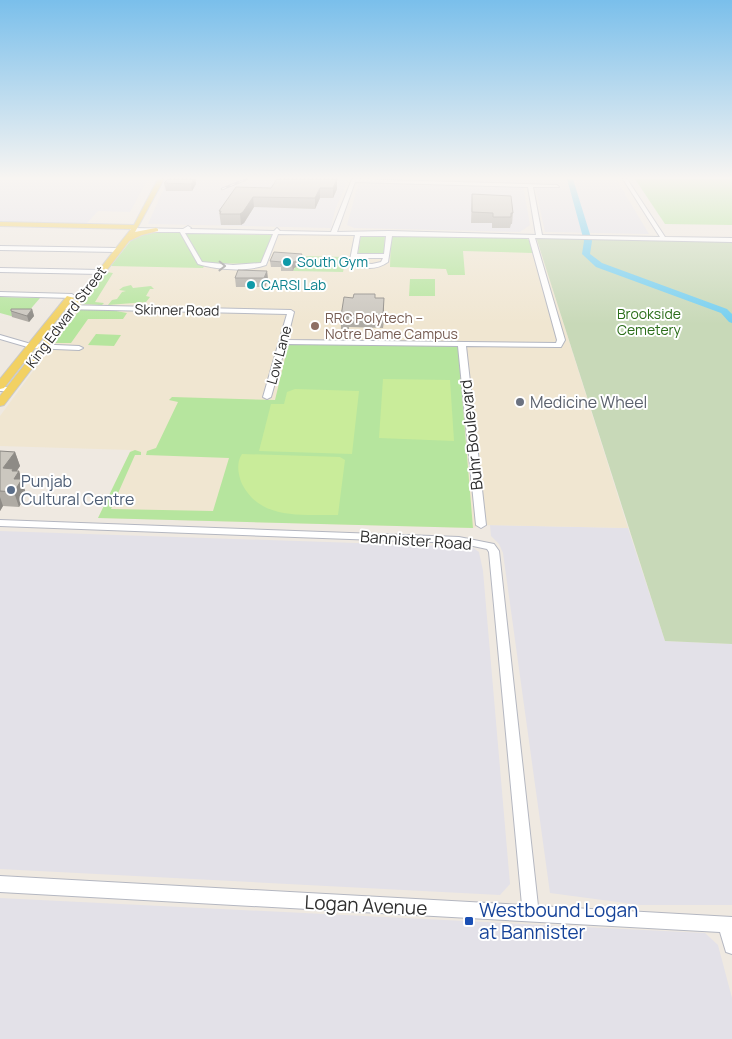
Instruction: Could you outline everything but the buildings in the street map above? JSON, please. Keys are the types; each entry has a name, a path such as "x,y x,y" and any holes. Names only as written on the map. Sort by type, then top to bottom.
{"main road":[{"path":"77,227 108,227"},
{"name":"King Edward Street","path":"3,388 43,346 74,308 128,227"},
{"name":"King Edward Street","path":"0,402 3,388 31,346 90,272 125,240 129,227"},
{"path":"104,228 117,235"},
{"path":"125,240 140,233 156,230"}],"street":[{"path":"143,227 156,230 185,229"},
{"path":"164,227 252,231 732,240"},
{"path":"334,232 336,227"},
{"path":"538,227 540,236"},
{"path":"656,227 663,238"},
{"path":"185,229 200,263 210,266 263,265 277,231"},
{"path":"358,233 353,258 355,264 366,266 381,265 386,259 389,233"},
{"path":"283,342 558,345 561,342 531,236"},
{"path":"0,248 113,250"},
{"path":"353,258 386,259"},
{"path":"0,270 100,272"},
{"path":"0,294 72,296"},
{"name":"Skinner Road","path":"63,307 291,312"},
{"name":"Low Lane","path":"267,398 291,312"},
{"path":"0,337 31,346 79,348"},
{"name":"Buhr Boulevard","path":"462,345 481,525"},
{"name":"Bannister Road","path":"0,523 459,540 490,546 494,551 531,914"},
{"name":"Logan Avenue","path":"0,884 729,925"},
{"path":"729,925 732,946"}],"shaded area":[{"path":"353,227 526,227 520,232"},
{"path":"544,227 645,227 649,234 545,232"},
{"name":"RRC Polytech – Notre Dame Campus","path":"135,233 536,237 628,528 481,525 473,528 98,518 131,450 0,446 0,416"},
{"path":"490,525 628,528 665,641 732,644 732,905 640,905 550,893 503,553 499,544 491,536"},
{"path":"0,531 472,547 479,552 483,571 510,884 500,895 0,869"},
{"path":"0,898 705,933 718,945 732,998 732,1039 0,1039"}],"green space":[{"path":"139,232 272,235 261,264 206,263 203,268 111,266"},
{"path":"361,235 385,235 384,253 358,253"},
{"path":"391,236 525,238 529,240 533,253 463,251 465,275 448,275 446,269 390,267"},
{"name":"Brookside Cemetery","path":"536,237 732,242 732,644 665,641"},
{"path":"291,255 304,255 301,267 303,267 306,256 346,257 343,272 293,271 296,265"},
{"path":"106,272 113,273 95,302 104,303 102,305 83,304"},
{"path":"410,279 435,279 435,296 409,296"},
{"path":"131,285 133,288 151,286 154,289 150,289 146,296 150,297 146,302 108,305 112,300 117,299 122,292 126,291 119,290"},
{"path":"0,297 40,298 22,319 0,313"},
{"path":"80,310 111,310 127,313 123,319 88,319 71,343 53,343"},
{"path":"96,334 121,335 114,346 88,345"},
{"path":"291,344 458,347 473,528 98,518 130,452 135,450 141,452 141,455 135,455 111,509 213,511 229,458 146,455 147,451 156,448 178,402 169,400 172,397 275,400 288,346"},
{"path":"383,379 450,380 454,441 379,438"},
{"path":"295,389 359,391 352,454 259,451 271,404 284,404 287,392"},
{"path":"242,454 340,457 345,460 338,515 297,515 271,510 260,504 250,496 242,484 238,465"}],"waterway":[{"path":"584,227 588,241 586,254 599,265 724,311 732,320"}],"place":[{"name":"South Gym","path":"287,262"},
{"name":"CARSI Lab","path":"251,285"},
{"name":"RRC Polytech – Notre Dame Campus","path":"315,326"},
{"name":"Medicine Wheel","path":"520,402"},
{"name":"Punjab Cultural Centre","path":"11,490"},
{"name":"Westbound Logan at Bannister","path":"469,921"}]}
